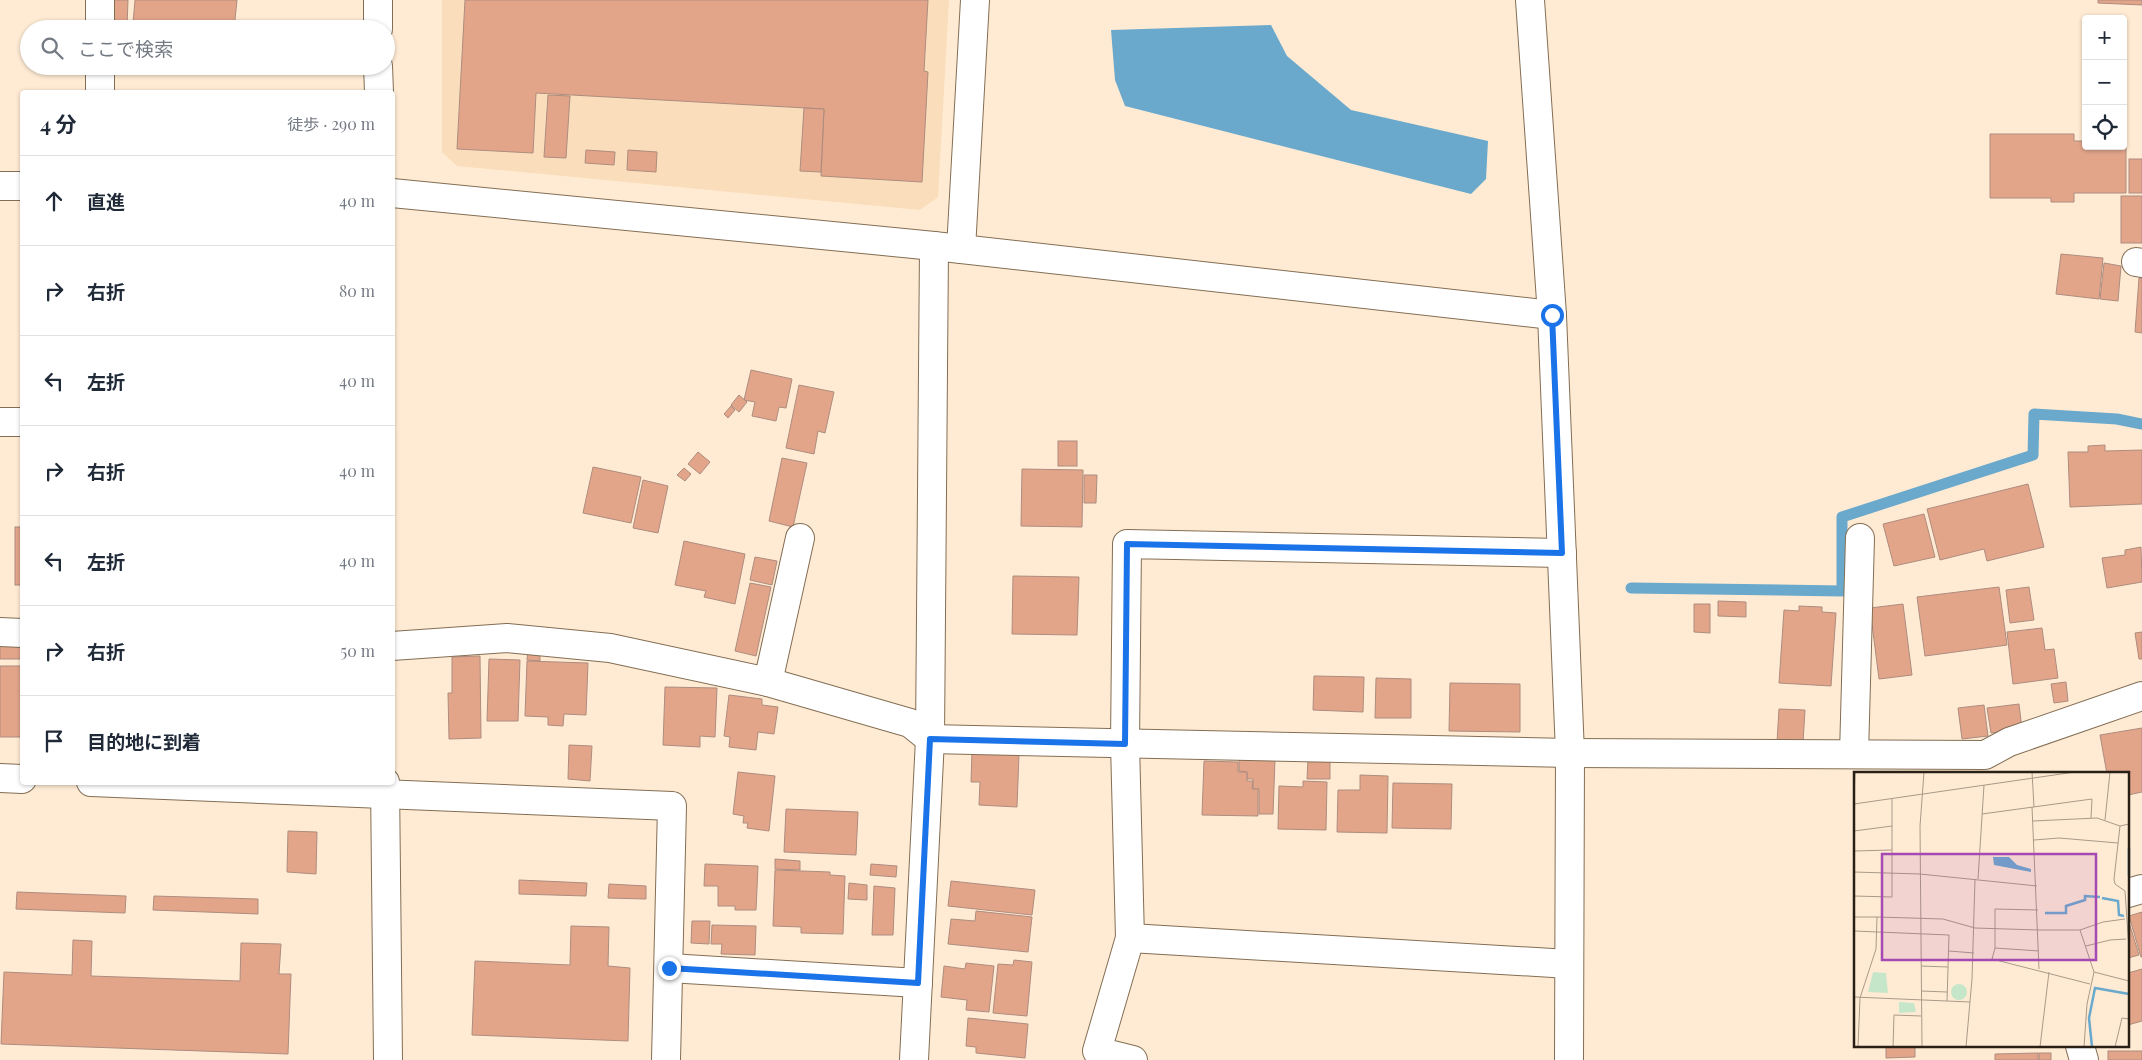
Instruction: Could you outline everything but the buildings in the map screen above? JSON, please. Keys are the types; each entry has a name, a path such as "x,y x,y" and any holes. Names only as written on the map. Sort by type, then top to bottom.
{"street":[{"path":"100,0 100,20"},
{"path":"378,0 378,20"},
{"path":"961,249 975,0"},
{"path":"1530,0 1552,315 1570,753 1569,1060"},
{"path":"100,75 100,90"},
{"path":"378,75 378,90"},
{"path":"0,186 20,186"},
{"path":"395,193 934,246 1552,315"},
{"path":"914,1060 930,739 934,246"},
{"path":"0,422 20,422"},
{"path":"768,682 800,538"},
{"path":"1854,754 1860,538"},
{"path":"1132,1060 1097,1051 1130,938 1125,744 1127,544 1562,553"},
{"path":"0,632 20,633"},
{"path":"395,646 507,638 610,648 768,682 910,723 930,739 1570,753 1854,754 1988,764 2009,742 2142,696"},
{"path":"0,778 20,779"},
{"path":"217,785 385,789 672,806 666,1060"},
{"path":"385,789 388,1060"},
{"path":"1130,938 1569,964"},
{"path":"669,968 918,983"}],"shaded area":[{"path":"442,0 949,0 938,197 920,210 457,166 442,152"}],"water":[{"path":"1271,25 1287,56 1351,110 1488,141 1486,179 1471,194 1125,106 1115,80 1111,30"}],"waterway":[{"path":"1631,588 1842,591 1842,517 2033,455 2034,414 2117,419 2142,424"}],"route":[{"path":"669,968 918,983 930,739 1125,744 1127,544 1562,553 1552,315"}]}
